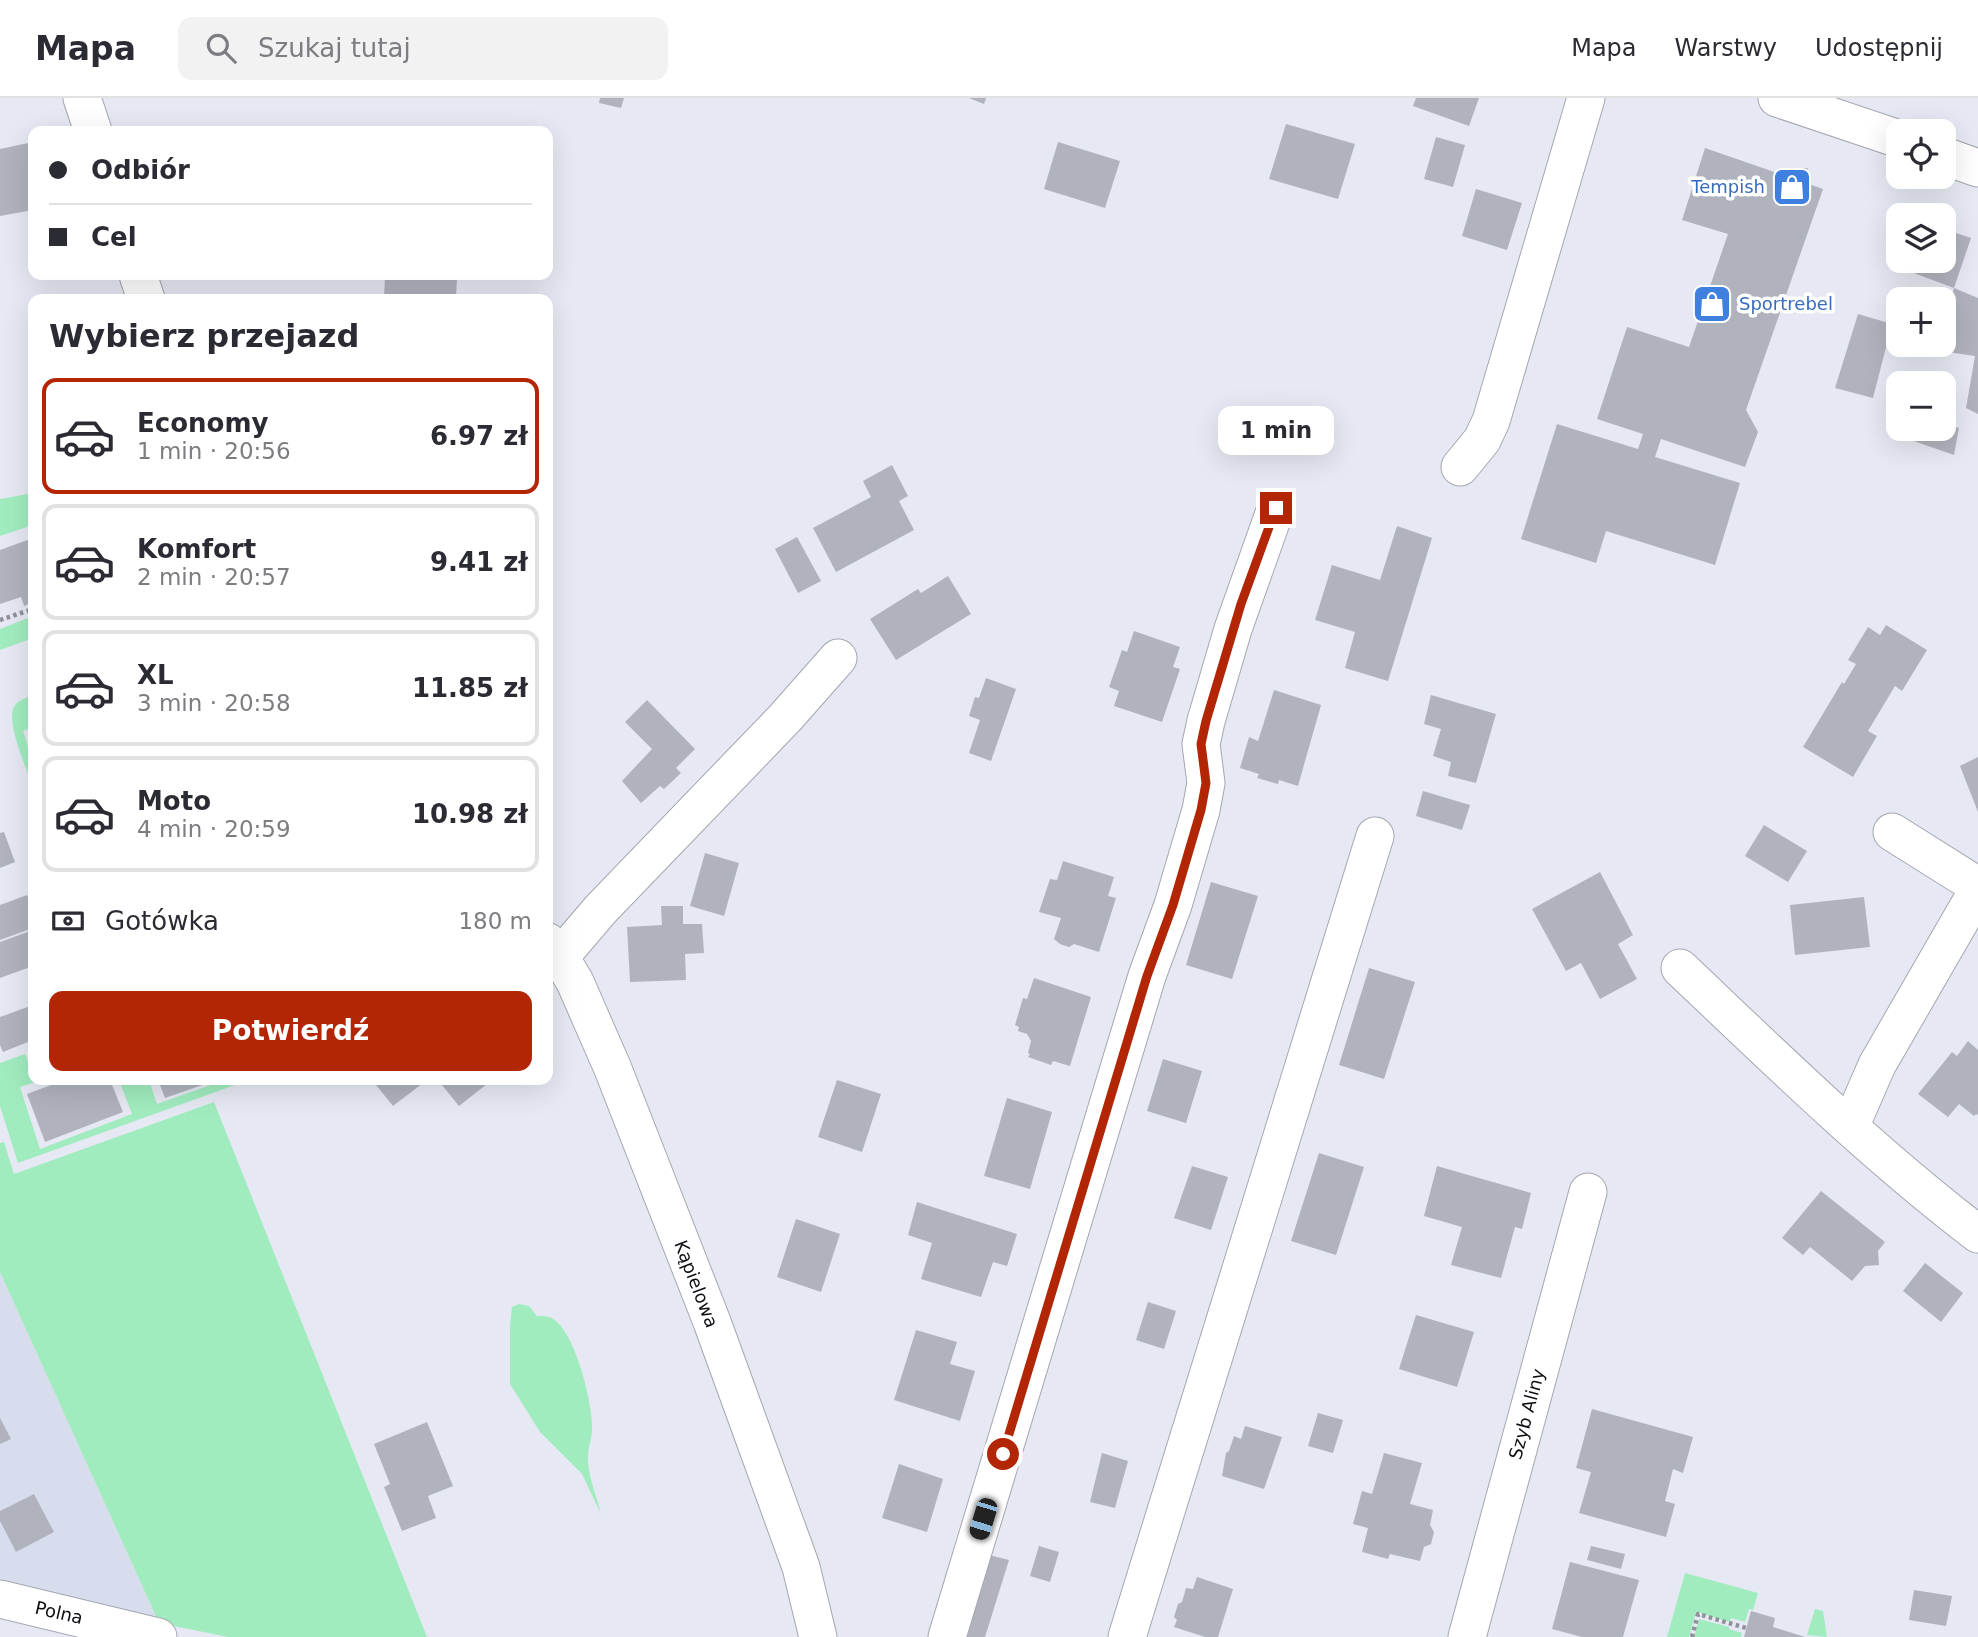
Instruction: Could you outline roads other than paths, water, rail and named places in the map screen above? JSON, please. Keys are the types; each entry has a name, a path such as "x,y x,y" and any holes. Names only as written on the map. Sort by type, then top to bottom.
{"street":[{"path":"82,98 91,126"},
{"path":"1460,467 1482,440 1491,421 1586,98"},
{"path":"1777,98 1886,135"},
{"path":"1956,160 1978,168"},
{"path":"947,1637 1147,976 1190,848 1206,783 1201,744 1206,721 1241,604 1276,508"},
{"path":"554,949 601,909 785,718 838,658"},
{"path":"1850,1127 1877,1065 1978,888 1892,832"},
{"path":"1127,1637 1375,836"},
{"name":"Kąpielowa","path":"554,949 575,982 613,1069 732,1376 801,1567 818,1637"},
{"path":"1680,968 1807,1090 1921,1190 1978,1234"},
{"name":"Szyb Aliny","path":"1467,1637 1588,1192"},
{"name":"Polna","path":"0,1599 158,1637"}],"place":[{"name":"Tempish","path":"1792,187"},
{"name":"Sportrebel","path":"1712,304"}]}
